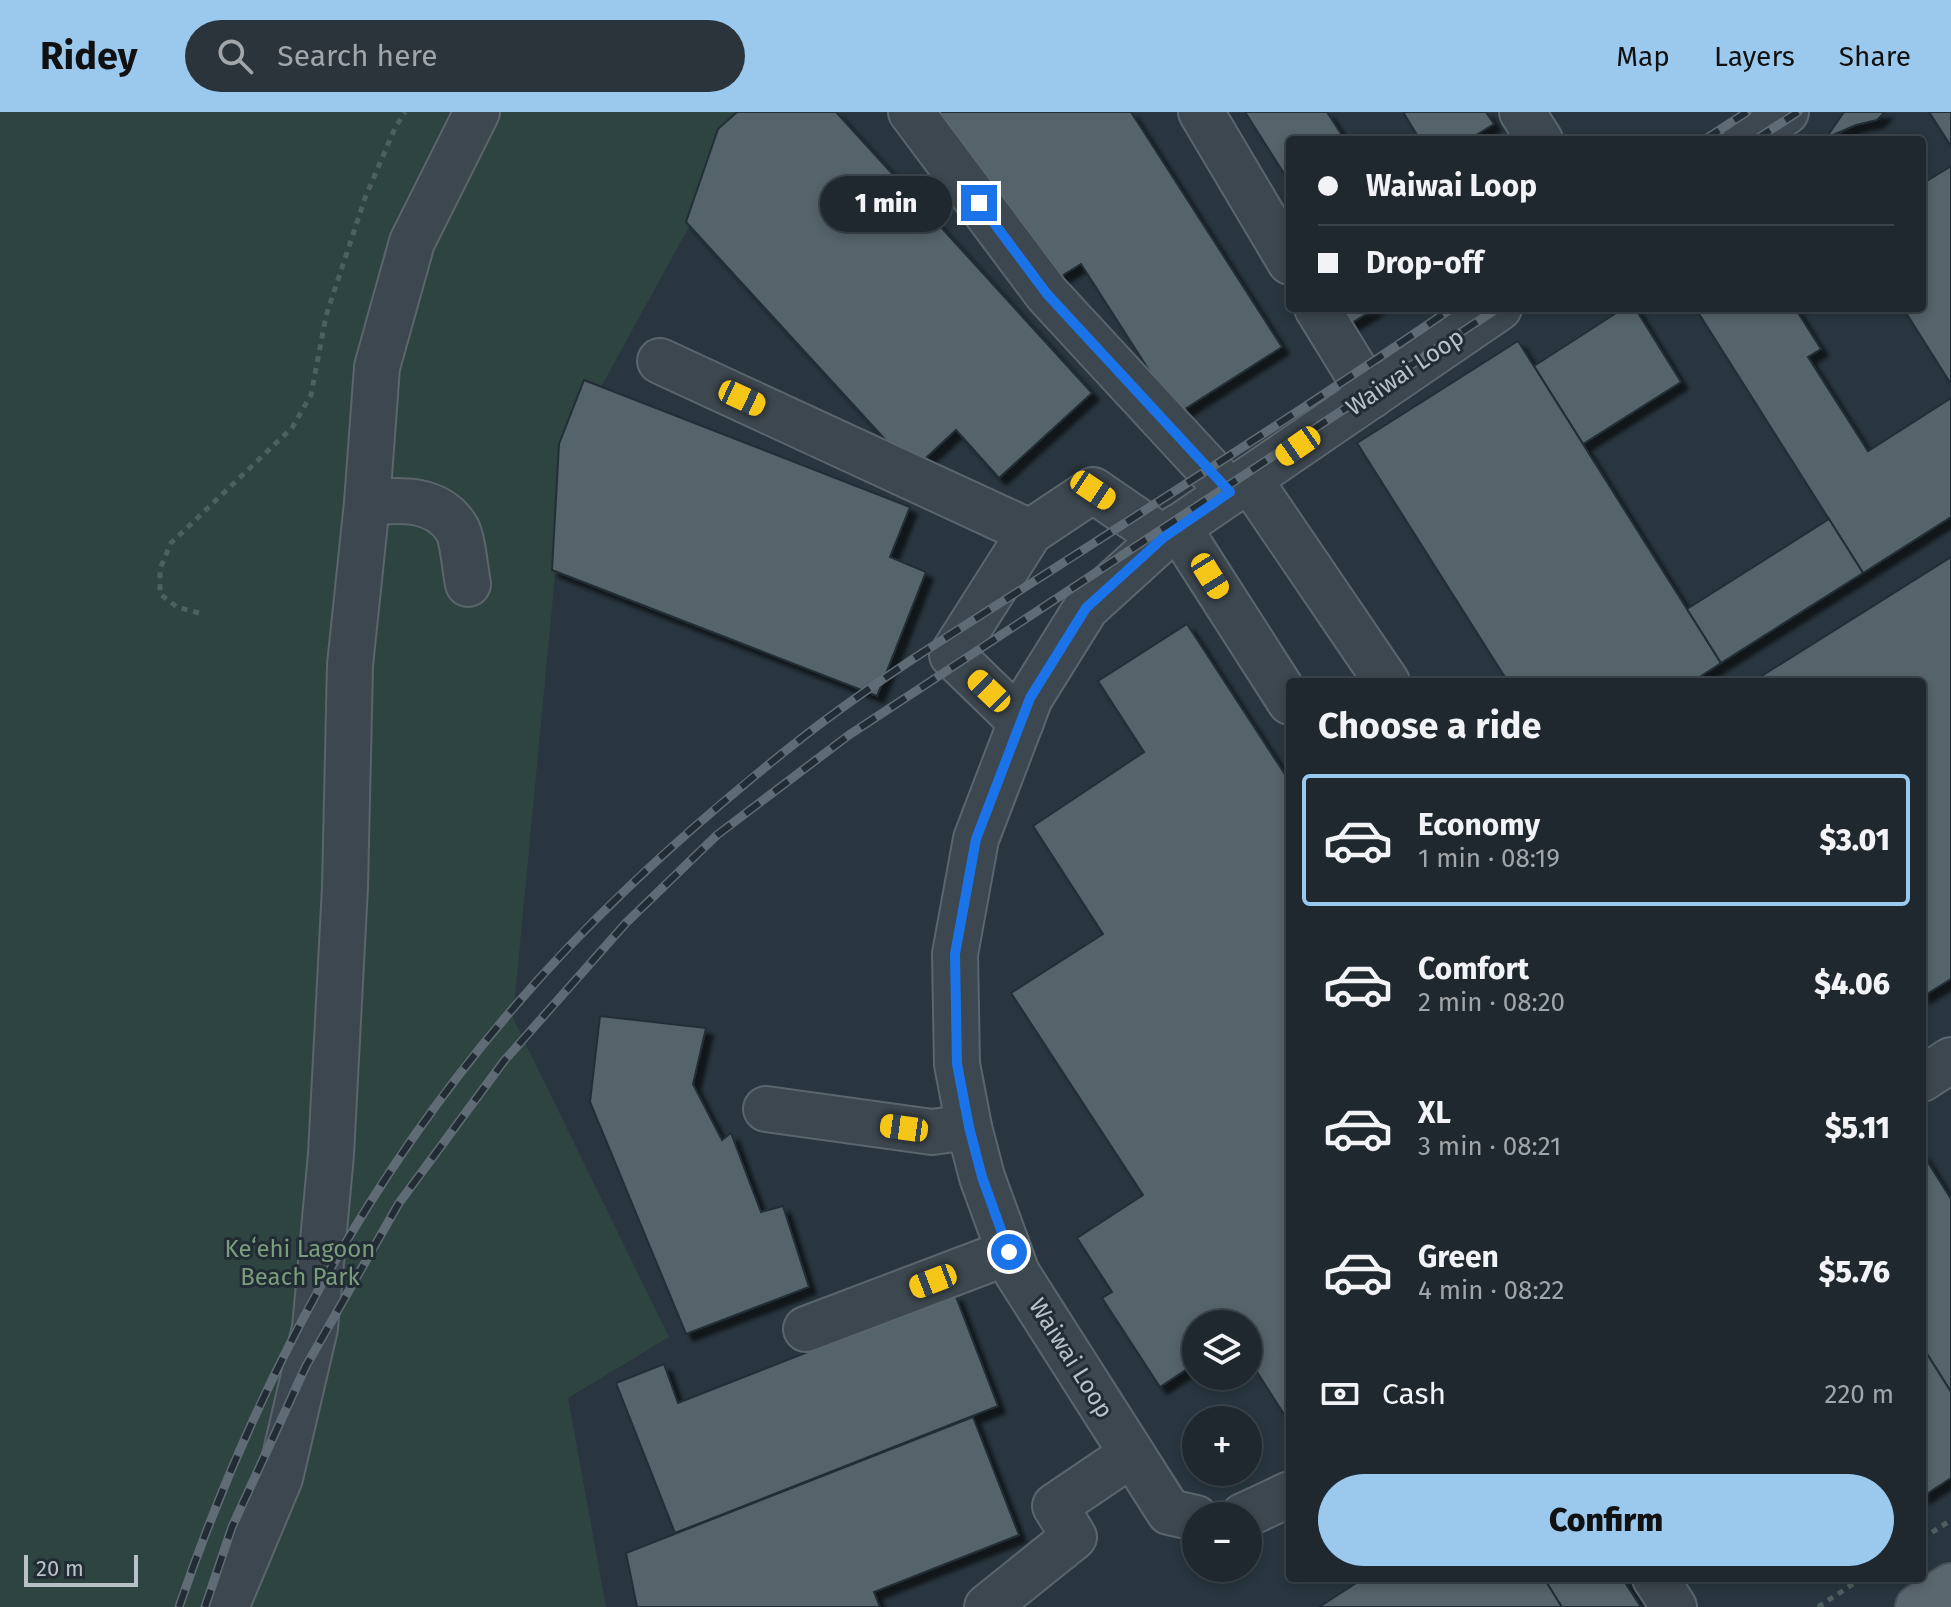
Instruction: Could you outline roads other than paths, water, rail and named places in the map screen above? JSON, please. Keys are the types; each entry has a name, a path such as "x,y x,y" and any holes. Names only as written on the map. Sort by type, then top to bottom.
{"main road":[{"path":"1918,1607 1951,1586"}],"street":[{"path":"226,1607 280,1478 315,1328 335,1075 345,887 350,665 377,367 412,242 477,112"},
{"path":"911,112 1047,294 1239,486 1384,678"},
{"path":"1201,112 1286,255"},
{"path":"1522,112 1537,136"},
{"path":"1751,136 1786,112"},
{"path":"1319,312 1371,396"},
{"name":"Waiwai Loop","path":"1182,1515 1169,1512 1017,1273 982,1177 957,1064 955,954 976,839 1030,698 1086,608 1170,532 1493,312"},
{"path":"660,361 1030,532"},
{"path":"1021,722 952,655 1030,532 1093,490 1170,532 1286,696"},
{"path":"367,503 399,498 438,508 457,530 468,584"},
{"path":"1926,1076 1951,1060"},
{"path":"766,1109 932,1132 969,1127"},
{"path":"806,1329 1009,1252"},
{"path":"987,1607 1074,1537 1055,1506 1132,1454"},
{"path":"1262,1507 1286,1496"},
{"path":"1658,1582 1674,1607"}],"railway":[{"path":"1710,136 1747,112"},
{"path":"1761,136 1798,112"},
{"path":"179,1607 209,1526 278,1367 363,1215 410,1142 461,1072 516,1005 582,933 689,831 861,694 1446,312"},
{"path":"205,1607 232,1527 306,1366 399,1203 504,1061 626,923 717,835 849,735 1492,312"}],"park label":[{"name":"Keʻehi Lagoon Beach Park","path":"300,1263"}]}
